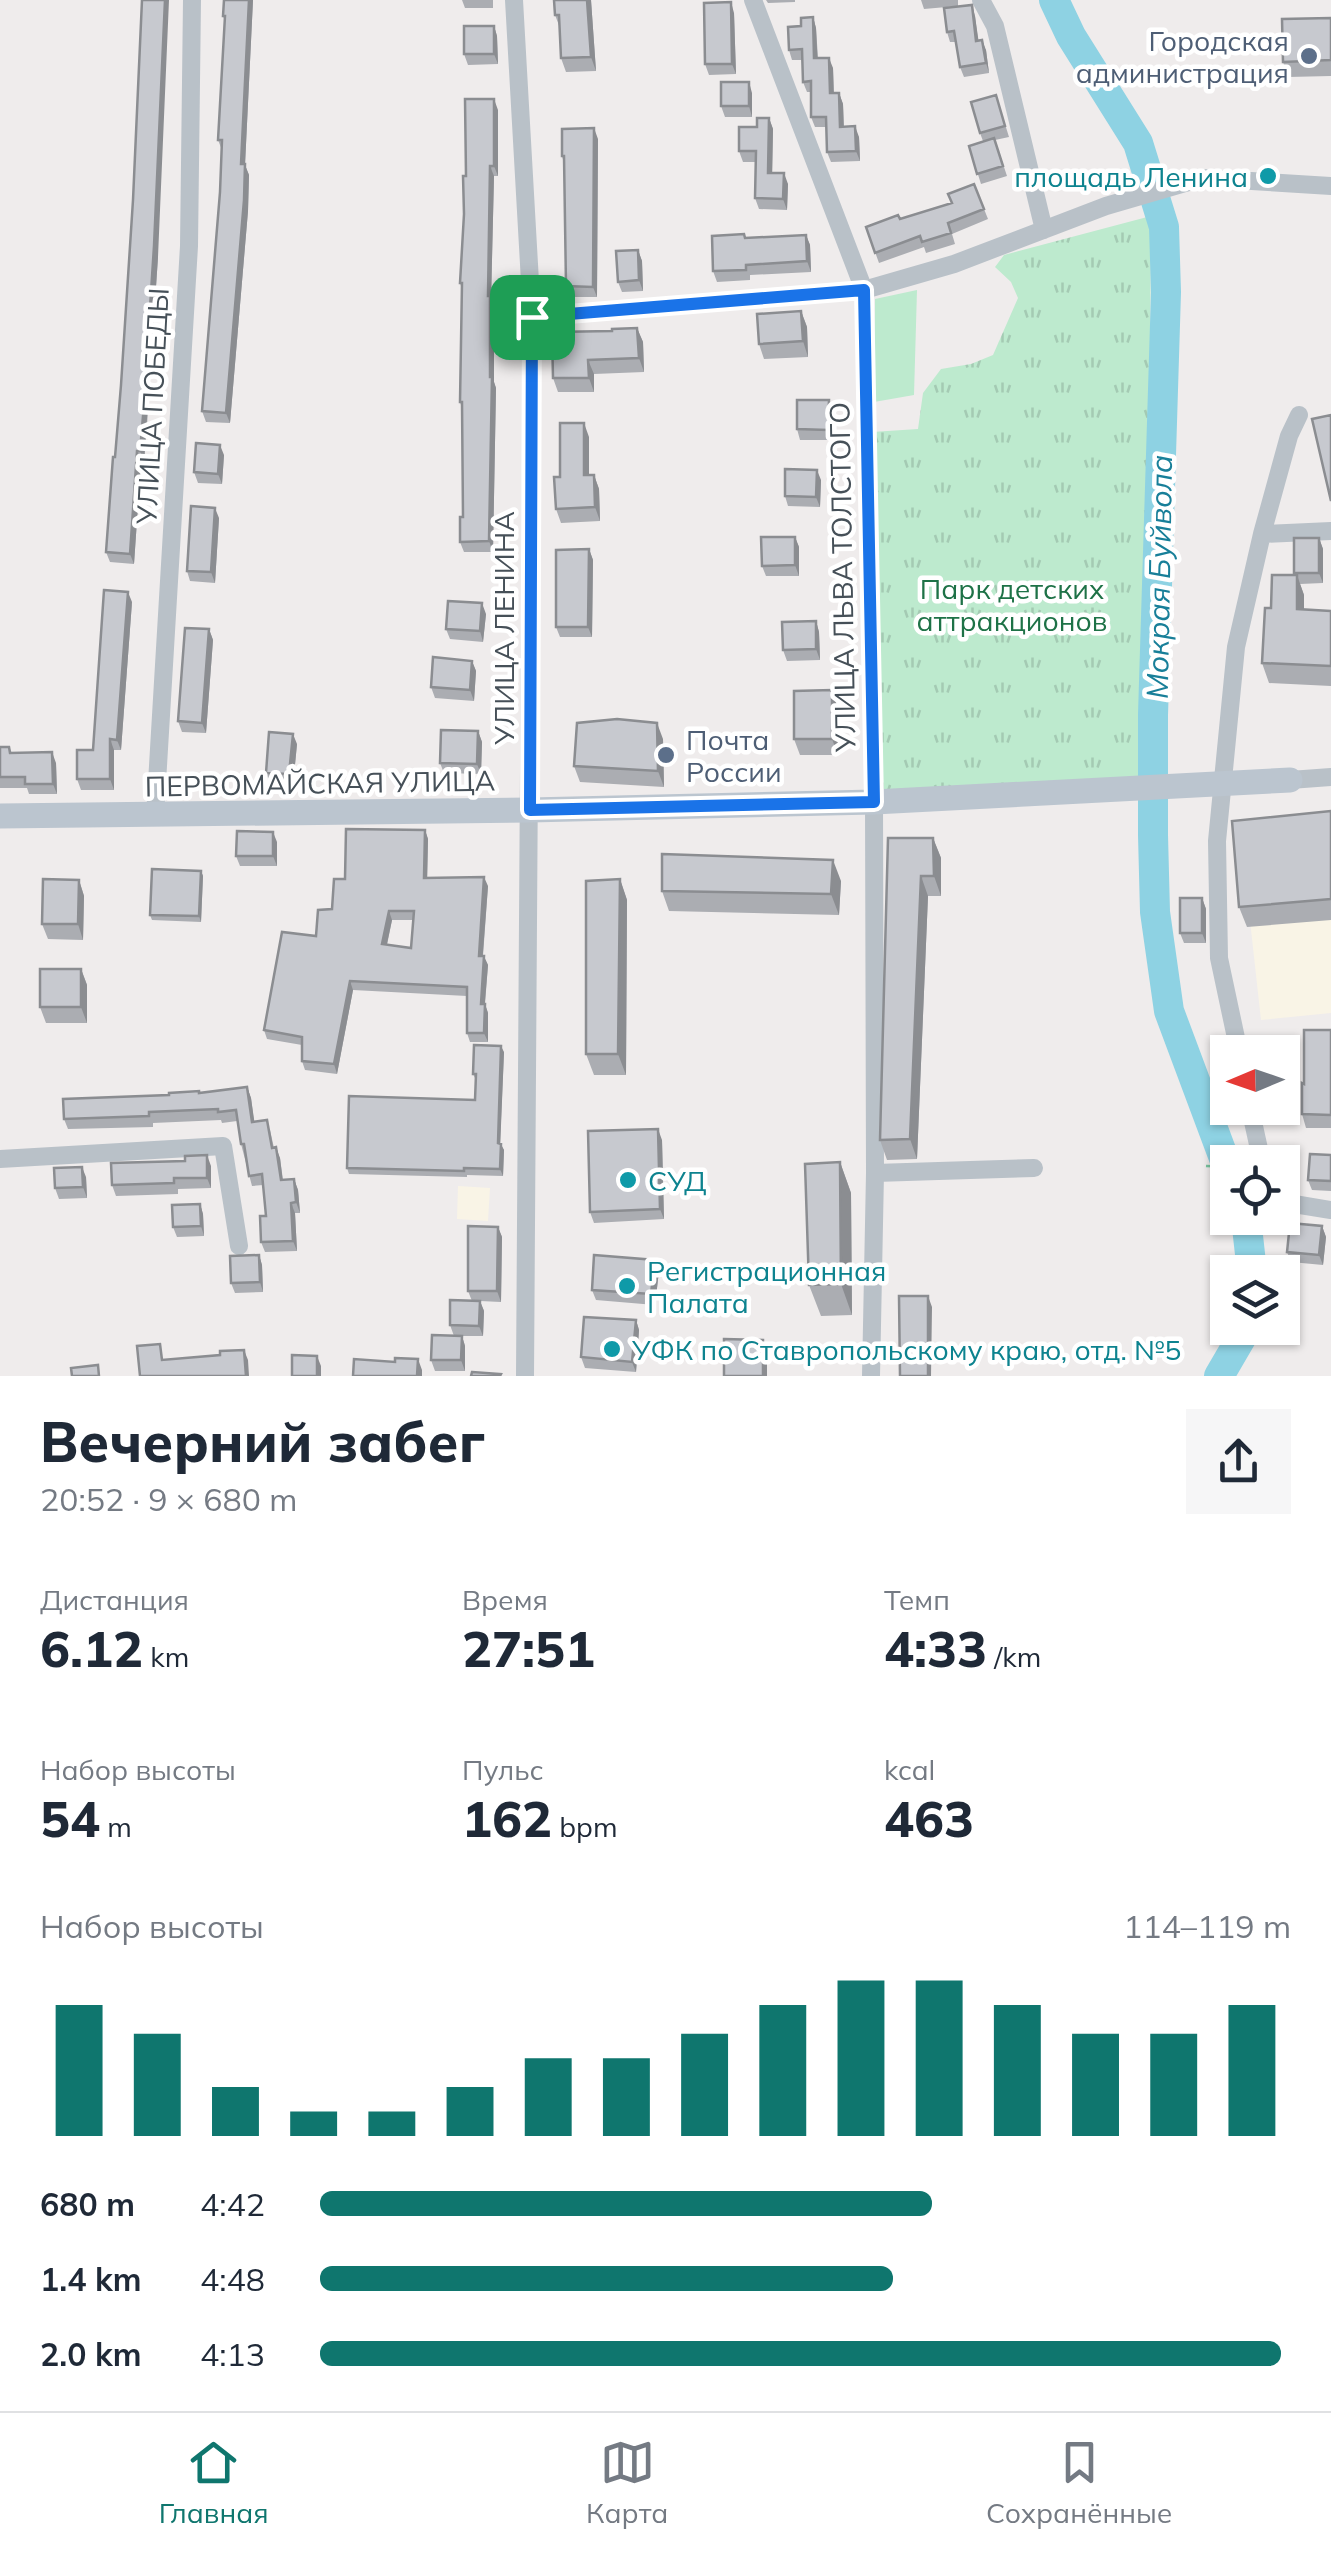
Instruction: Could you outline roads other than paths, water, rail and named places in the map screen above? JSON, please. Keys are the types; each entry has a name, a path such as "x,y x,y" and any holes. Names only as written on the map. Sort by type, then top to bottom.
{"main road":[{"name":"ПЕРВОМАЙСКАЯ УЛИЦА","path":"0,816 874,802 1290,780"}],"street":[{"name":"УЛИЦА ПОБЕДЫ","path":"155,816 190,246 192,0"},
{"name":"УЛИЦА ЛЕНИНА","path":"514,0 532,317 524,1376"},
{"name":"УЛИЦА ЛЬВА ТОЛСТОГО","path":"753,0 864,290 874,802 871,1376"},
{"path":"981,0 995,26 1044,230"},
{"path":"532,317 864,290 954,264 1106,206 1202,178 1331,186"},
{"path":"1235,1035 1219,958 1217,840 1210,784 1262,534 1289,436 1299,415"},
{"path":"1262,534 1331,532"},
{"path":"1290,780 1331,777"},
{"path":"0,1159 223,1146 239,1246"},
{"path":"874,1174 1034,1168"},
{"path":"1300,1202 1331,1210"}],"waterway":[{"name":"Мокрая Буйвола","path":"1054,0 1071,36 1138,143 1164,227 1166,292 1153,715 1155,912 1169,1011 1219,1145"},
{"name":"Мокрая Буйвола","path":"1248,1235 1250,1255"},
{"name":"Мокрая Буйвола","path":"1219,1376 1237,1345"}],"place":[{"name":"Городская администрация","path":"1309,56"},
{"name":"площадь Ленина","path":"1268,176"},
{"name":"Почта России","path":"666,755"},
{"name":"СУД","path":"628,1180"},
{"name":"Регистрационная Палата","path":"627,1286"},
{"name":"УФК по Ставропольскому краю, отд. №5","path":"612,1349"}],"park label":[{"name":"Парк детских аттракционов","path":"1012,604"}]}
